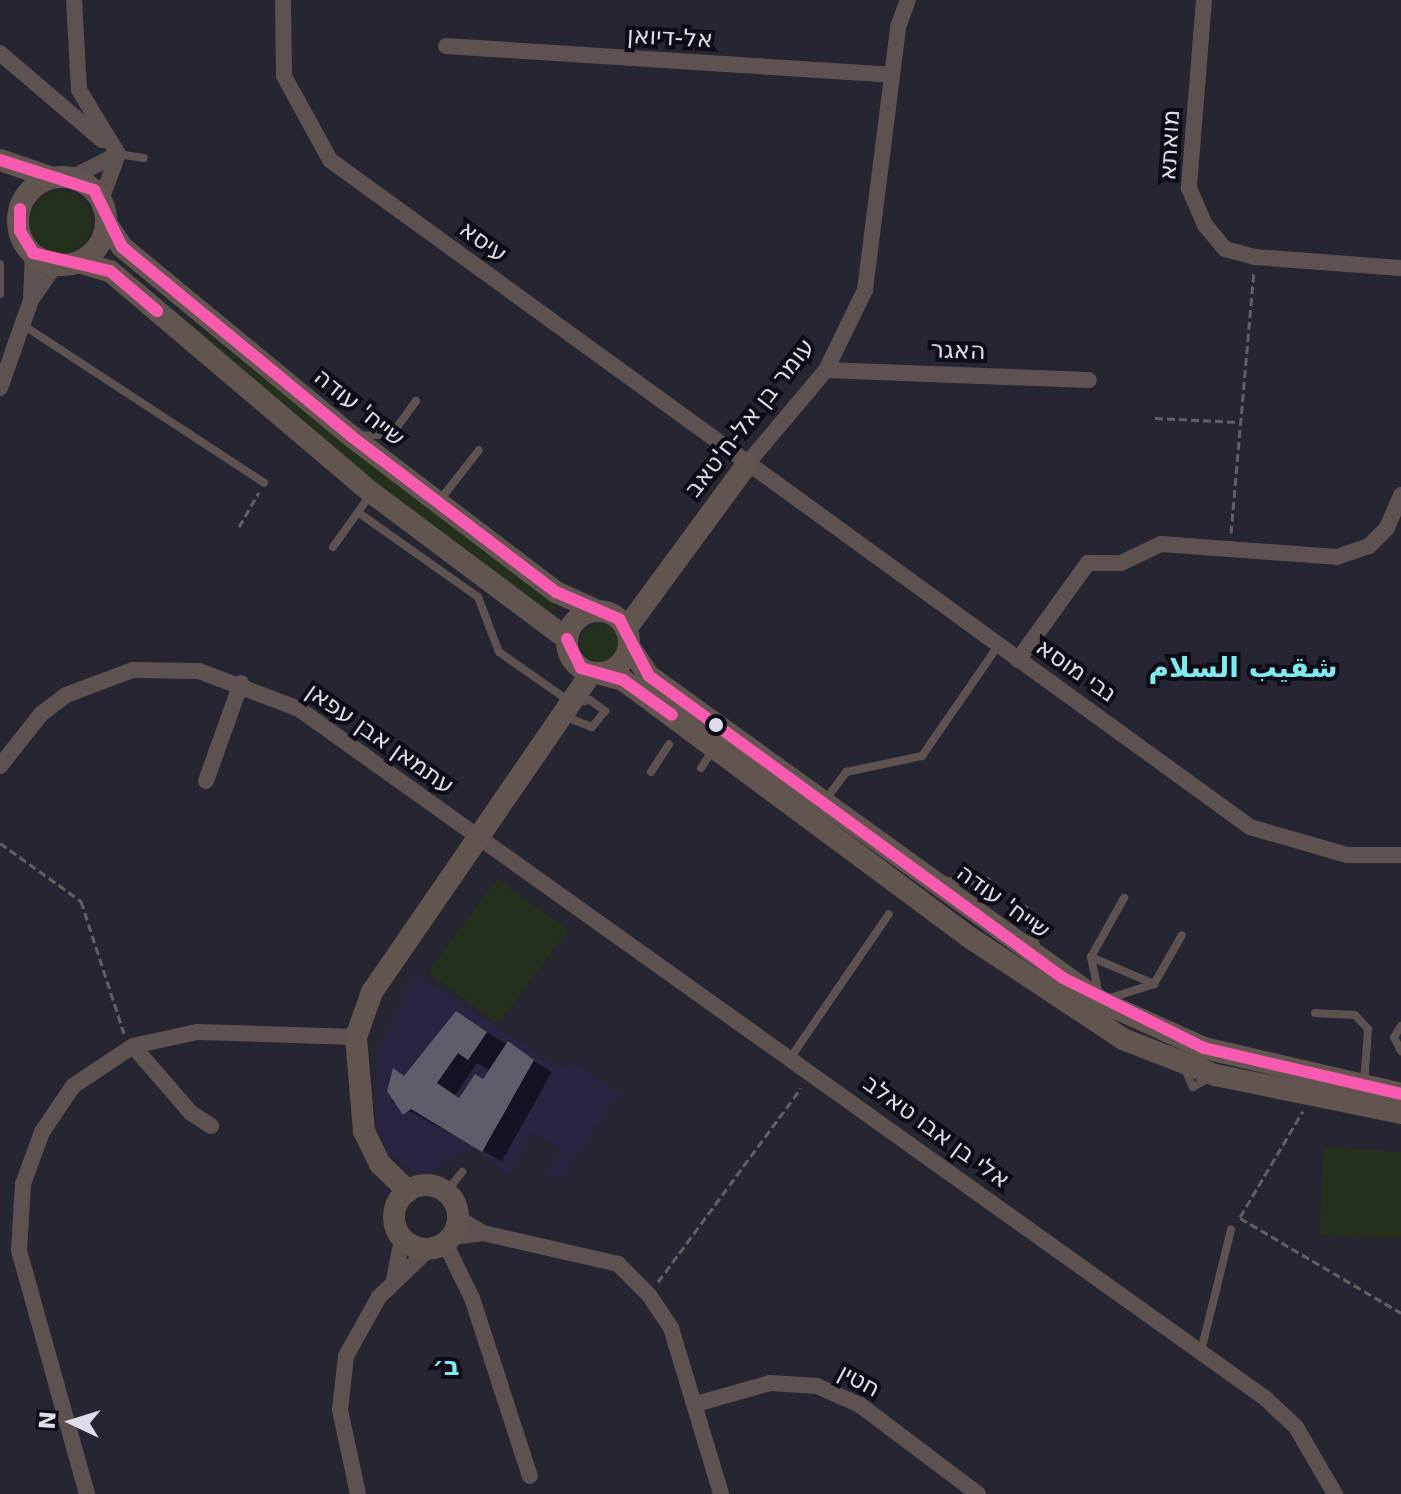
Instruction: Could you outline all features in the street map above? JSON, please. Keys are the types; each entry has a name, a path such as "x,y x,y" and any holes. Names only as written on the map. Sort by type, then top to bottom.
{"main road":[{"path":"0,160 62,178 101,200 106,223 98,246 67,263"},
{"path":"62,178 32,189 20,209 20,231 33,253 110,271 372,493 503,590 596,674"},
{"path":"0,198 20,209"},
{"name":"שייח' עודה","path":"106,223 122,247 437,504 556,592 603,612"},
{"name":"עומר בן אל-ח'טאב","path":"628,638 661,575 747,464"},
{"name":"עומר בן אל-ח'טאב","path":"603,612 661,575"},
{"path":"408,1191 380,1164 364,1131 356,1037 372,992 568,710 596,674 620,665 628,638 603,612 578,618 570,649 568,710"},
{"name":"שייח' עודה","path":"628,638 649,676 1041,962 1100,1001 1204,1048 1401,1094"},
{"name":"שייח' עודה","path":"596,674 623,680 1056,999 1182,1062 1215,1075 1305,1097 1401,1113"},
{"path":"427,1185 446,1192 446,1237 402,1239 395,1208 408,1191 427,1185"}],"street":[{"path":"74,0 79,90 118,154"},
{"name":"עיסא","path":"283,0 284,76 330,160 747,464"},
{"name":"עומר בן אל-ח'טאב","path":"747,464 826,370 865,290 892,75 908,0"},
{"name":"מואתא","path":"1204,0 1189,188 1225,249 1255,257 1401,268"},
{"name":"אל-דיואן","path":"446,46 892,75"},
{"path":"0,53 118,154"},
{"path":"62,178 118,154"},
{"path":"101,200 118,154"},
{"path":"0,388 31,300 33,253"},
{"path":"31,300 67,263"},
{"name":"האגר","path":"826,370 1089,380"},
{"name":"נבי מוסא","path":"747,464 1250,827 1347,855 1401,855"},
{"path":"1018,660 1088,563 1121,563 1161,544 1337,557 1369,546 1387,528 1401,495"},
{"name":"עתמאן אבן עפאן","path":"0,766 41,714 100,677 173,667 241,683 299,709 479,838"},
{"path":"206,781 241,683"},
{"name":"אלי בן אבו טאלב","path":"479,838 791,1057 1201,1352 1296,1427 1335,1494"},
{"path":"87,1494 19,1250 23,1184 42,1132 73,1086 133,1046 197,1032 356,1037"},
{"path":"133,1046 211,1126"},
{"path":"358,1494 340,1410 346,1356 394,1280 446,1237 483,1233 618,1264 649,1295 671,1328 721,1494"},
{"path":"446,1237 472,1298 530,1476"},
{"path":"394,1280 402,1239"},
{"name":"חטין","path":"696,1404 770,1383 817,1386 860,1405 978,1494"}],"lane":[{"path":"118,154 144,158"},
{"path":"0,264 0,294"},
{"path":"22,325 264,483"},
{"path":"351,436 392,434 416,401"},
{"path":"437,504 479,450"},
{"path":"333,547 372,493"},
{"path":"359,513 478,597"},
{"path":"478,572 478,597 499,652 568,710 592,727 605,711 590,700 568,710"},
{"path":"478,597 503,590"},
{"path":"823,803 846,772 922,756 998,646"},
{"path":"651,772 669,744"},
{"path":"701,768 715,747"},
{"path":"931,881 987,881"},
{"path":"1124,898 1091,957 1100,1001 1154,984 1182,935"},
{"path":"1025,909 1041,962"},
{"path":"791,1057 889,914"},
{"path":"1091,957 1154,984"},
{"path":"1315,1013 1355,1015 1368,1029 1363,1087"},
{"path":"1401,1026 1394,1037 1401,1051"},
{"path":"446,1192 462,1172"},
{"path":"1201,1352 1231,1230"}],"path":[{"path":"1230,549 1255,257"},
{"path":"1155,418 1239,422"},
{"path":"239,527 264,483"},
{"path":"0,843 81,901 114,1009 133,1046"},
{"path":"649,1295 812,1072"},
{"path":"1231,1230 1302,1117 1305,1097"},
{"path":"1240,1218 1401,1313"}],"shaded area":[{"path":"412,972 562,1069 569,1061 620,1093 558,1180 546,1172 561,1150 534,1132 507,1177 476,1148 452,1155 427,1179 388,1153 378,1129 377,1056"}],"green space":[{"path":"55,191 67,191 83,200 90,210 90,234 83,244 67,253 55,253 35,239 30,228 30,216 44,196"},
{"path":"106,258 558,603 550,615 95,272"},
{"path":"600,624 613,630 619,643 613,656 600,662 587,656 581,643 587,630"},
{"path":"497,879 568,930 498,1024 428,972"},
{"path":"1324,1147 1401,1152 1401,1239 1319,1235"}],"building":[{"path":"456,1011 487,1032 468,1060 458,1053 437,1083 459,1098 475,1074 483,1079 508,1041 534,1060 482,1152 411,1109 403,1115 387,1091 393,1068 404,1076"}],"transit line":[{"path":"0,160 94,190 122,247 351,436 556,592 619,619 649,676 1063,978 1204,1048 1401,1094"},
{"path":"20,209 20,231 33,253 110,271 157,311"},
{"path":"567,639 581,668 623,680 672,715"}],"district":[{"name":"شقيب السلام","path":"1243,668"},
{"name":"ב׳","path":"446,1367"}]}
